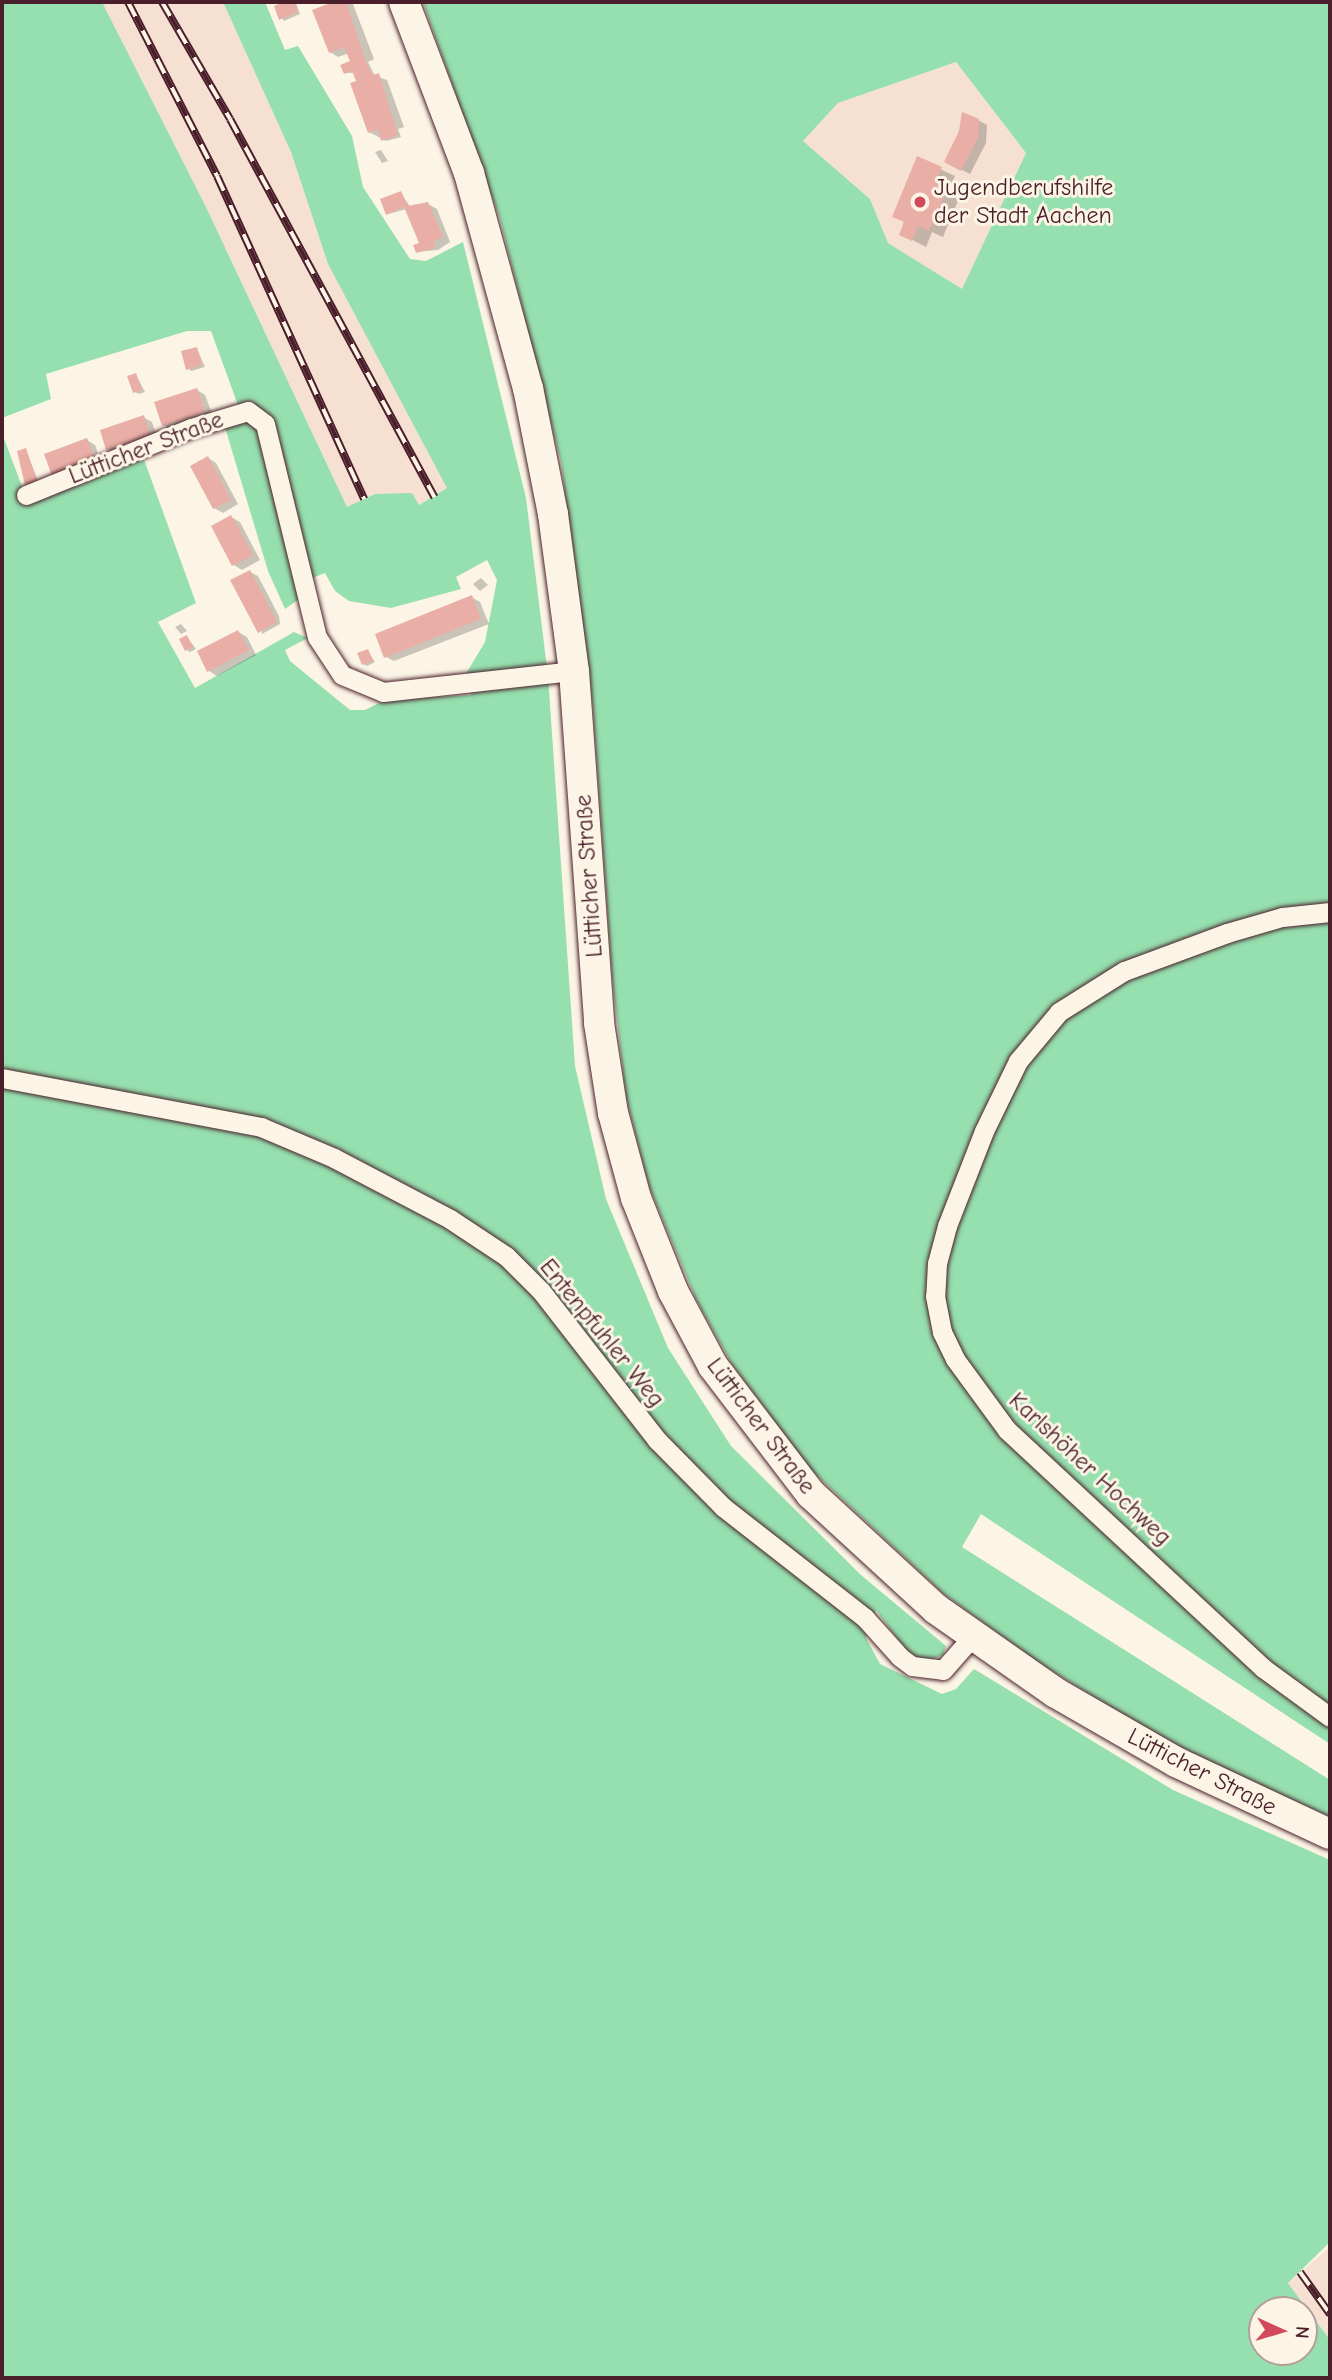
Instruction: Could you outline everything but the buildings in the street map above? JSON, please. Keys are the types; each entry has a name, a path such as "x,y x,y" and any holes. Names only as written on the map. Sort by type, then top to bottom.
{"main road":[{"name":"Lütticher Straße","path":"404,2 469,173 528,388 553,514 574,671 599,1023 613,1113 636,1198 673,1291 713,1366 810,1494 883,1566 973,1636 1056,1693 1175,1762 1330,1834"}],"street":[{"name":"Lütticher Straße","path":"26,495 191,428 248,411 265,424 317,636 342,675 383,692 574,671"},
{"name":"Karlshöher Hochweg","path":"1330,912 1282,917 1227,933 1124,971 1059,1012 1018,1061 984,1131 947,1226 937,1263 935,1296 942,1332 955,1359 1007,1430 1263,1668 1330,1717"},
{"name":"Entenpfuhler Weg","path":"2,1078 261,1127 334,1158 471,1231 506,1256 541,1291 657,1440 723,1507 865,1618 900,1657 912,1666 943,1670 973,1636"}],"shaded area":[{"path":"102,2 223,2 291,152 328,264 448,488 418,505 408,495 376,494 347,507 206,207"},
{"path":"956,62 1026,153 963,290 888,243 870,199 803,141 838,103"},
{"path":"1330,2247 1330,2340 1318,2324 1318,2296 1298,2296 1288,2283"}],"green space":[{"path":"2,2 102,2 206,207 347,507 375,494 412,493 419,505 447,488 328,264 291,152 223,2 265,2 285,50 298,46 352,136 363,187 410,259 426,261 463,242 526,498 548,676 575,1066 606,1199 668,1348 731,1446 861,1575 946,1646 943,1655 927,1661 908,1653 876,1610 866,1638 880,1664 942,1694 956,1689 974,1669 1173,1790 1330,1860 1330,2242 1288,2283 1298,2296 1248,2296 1248,2366 1318,2366 1318,2324 1330,2340 1330,2378 2,2378 2,433 27,500 142,454 196,603 158,622 195,688 294,632 308,638 285,650 290,661 350,710 365,710 385,700 471,695 467,672 485,642 497,580 487,560 456,577 461,589 391,608 349,601 335,591 325,573 307,580 302,597 285,609 268,571 221,414 239,408 211,331 187,331 46,374 51,399 2,418"},
{"path":"423,2 1330,2 1330,1744 981,1514 962,1547 1330,1780 1330,1817 1204,1760 1116,1711 1035,1660 944,1594 809,1468 732,1364 696,1299 649,1186 626,1097 612,976 593,707 561,462 500,219","holes":["956,62 1026,153 962,289 888,243 870,199 803,141 838,103"]}],"railway":[{"path":"128,2 217,176 364,499"},
{"path":"162,2 230,119 434,497"},
{"path":"1300,2272 1330,2314"}],"place":[{"name":"Jugendberufshilfe der Stadt Aachen","path":"920,202"}]}
